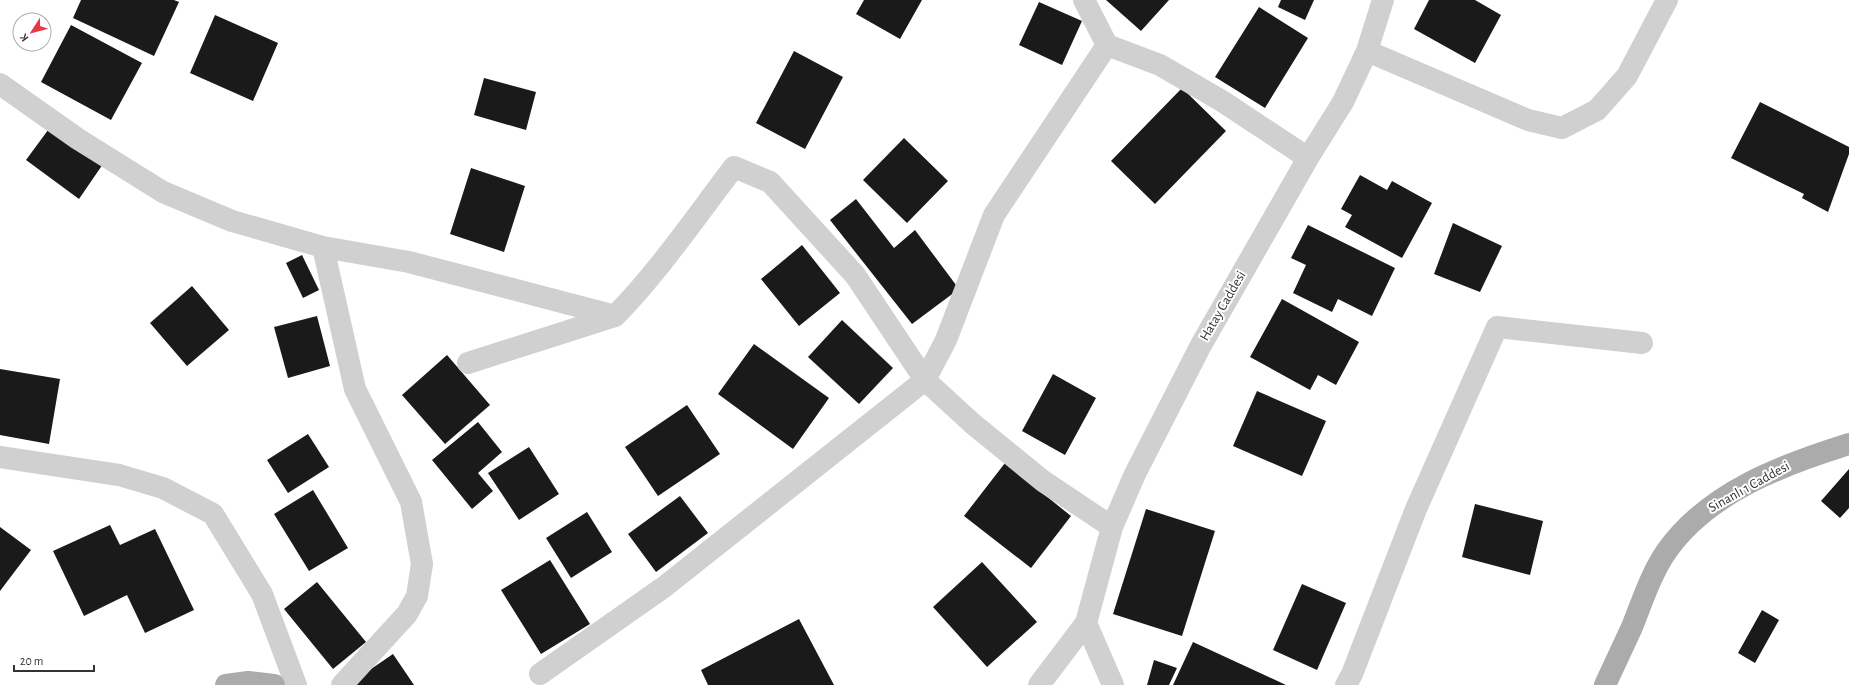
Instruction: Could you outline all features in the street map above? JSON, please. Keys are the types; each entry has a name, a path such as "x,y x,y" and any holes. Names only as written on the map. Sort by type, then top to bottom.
{"main road":[{"name":"Sinanlı 1 Caddesi","path":"1605,685 1649,585 1665,553 1682,531 1708,509 1755,480 1796,461 1849,444"},
{"path":"226,685 248,682 274,685"}],"street":[{"path":"1084,0 1107,45 1160,65 1222,101 1308,158"},
{"name":"Hatay Caddesi","path":"1039,685 1086,623 1112,527 1135,474 1201,345 1308,158 1343,102 1367,51 1383,0"},
{"path":"1367,51 1528,120 1562,128 1598,110 1627,76 1666,0"},
{"path":"540,674 664,588 924,380 946,340 994,215 1107,45"},
{"path":"0,84 78,139 163,192 232,221 323,247 409,262 615,316"},
{"path":"468,363 615,316 634,297 734,167 770,182 855,275 924,380 973,424 1044,481 1112,527"},
{"path":"323,247 354,389 411,502 422,564 417,596 407,614 342,685"},
{"path":"1346,685 1352,674 1416,509 1497,327 1642,343"},
{"path":"0,457 119,475 163,488 212,514 262,594 296,685"},
{"path":"1086,623 1113,685"}],"building":[{"path":"81,0 174,0 179,2 154,56 73,18"},
{"path":"864,0 922,0 900,39 856,14"},
{"path":"1106,0 1169,0 1141,31"},
{"path":"1281,0 1314,0 1305,20 1278,7"},
{"path":"1429,0 1475,0 1501,15 1475,63 1414,29"},
{"path":"1039,2 1082,21 1062,65 1019,45"},
{"path":"1259,7 1308,38 1265,108 1215,77"},
{"path":"215,15 278,43 253,101 190,73"},
{"path":"71,25 142,63 111,120 41,82"},
{"path":"794,51 843,77 805,149 756,123"},
{"path":"484,78 536,92 526,130 474,115"},
{"path":"1182,88 1226,131 1155,204 1111,161"},
{"path":"1760,102 1849,147 1849,154 1828,212 1802,198 1804,194 1731,158"},
{"path":"51,126 103,164 79,199 26,160"},
{"path":"904,138 948,181 907,223 863,180"},
{"path":"471,168 525,186 504,252 450,234"},
{"path":"1360,175 1387,190 1392,181 1432,203 1402,258 1345,227 1352,215 1341,209"},
{"path":"856,199 894,248 915,230 959,289 912,324 830,220"},
{"path":"1453,223 1502,246 1480,292 1434,274"},
{"path":"1308,225 1395,268 1372,316 1338,299 1332,312 1293,293 1306,265 1291,258"},
{"path":"802,245 840,293 799,326 761,279"},
{"path":"302,255 319,290 303,298 286,263"},
{"path":"192,286 229,330 187,366 150,323"},
{"path":"1282,299 1359,342 1336,385 1318,375 1310,390 1250,357"},
{"path":"317,316 330,366 288,378 274,327"},
{"path":"842,320 893,368 859,404 808,357"},
{"path":"754,344 829,398 793,449 718,394"},
{"path":"447,355 490,405 445,444 402,395"},
{"path":"0,369 60,379 49,444 0,435"},
{"path":"1053,374 1096,398 1065,455 1022,431"},
{"path":"1257,391 1326,421 1302,476 1233,446"},
{"path":"687,405 720,454 658,496 625,447"},
{"path":"478,422 502,452 478,473 493,491 472,509 432,460"},
{"path":"308,434 329,467 288,493 267,460"},
{"path":"529,447 559,494 519,520 488,473"},
{"path":"1005,463 1071,516 1031,568 964,516"},
{"path":"1849,469 1849,508 1840,518 1821,501"},
{"path":"313,490 348,548 309,571 274,514"},
{"path":"680,496 708,533 656,572 628,534"},
{"path":"1475,504 1543,521 1530,575 1462,557"},
{"path":"1146,509 1215,531 1182,636 1113,614"},
{"path":"587,512 612,552 571,578 546,538"},
{"path":"110,525 120,545 155,529 194,610 145,633 127,595 84,616 53,551"},
{"path":"0,527 31,550 0,591"},
{"path":"550,560 590,624 541,654 501,590"},
{"path":"982,562 1037,622 987,667 933,607"},
{"path":"317,582 366,642 333,669 284,609"},
{"path":"1302,584 1346,603 1317,670 1273,650"},
{"path":"1762,610 1779,620 1755,663 1738,653"},
{"path":"799,619 834,685 708,685 701,670"},
{"path":"1193,642 1286,685 1173,685"},
{"path":"393,654 414,685 355,685 352,682"},
{"path":"1154,660 1177,668 1169,685 1147,685"}]}
